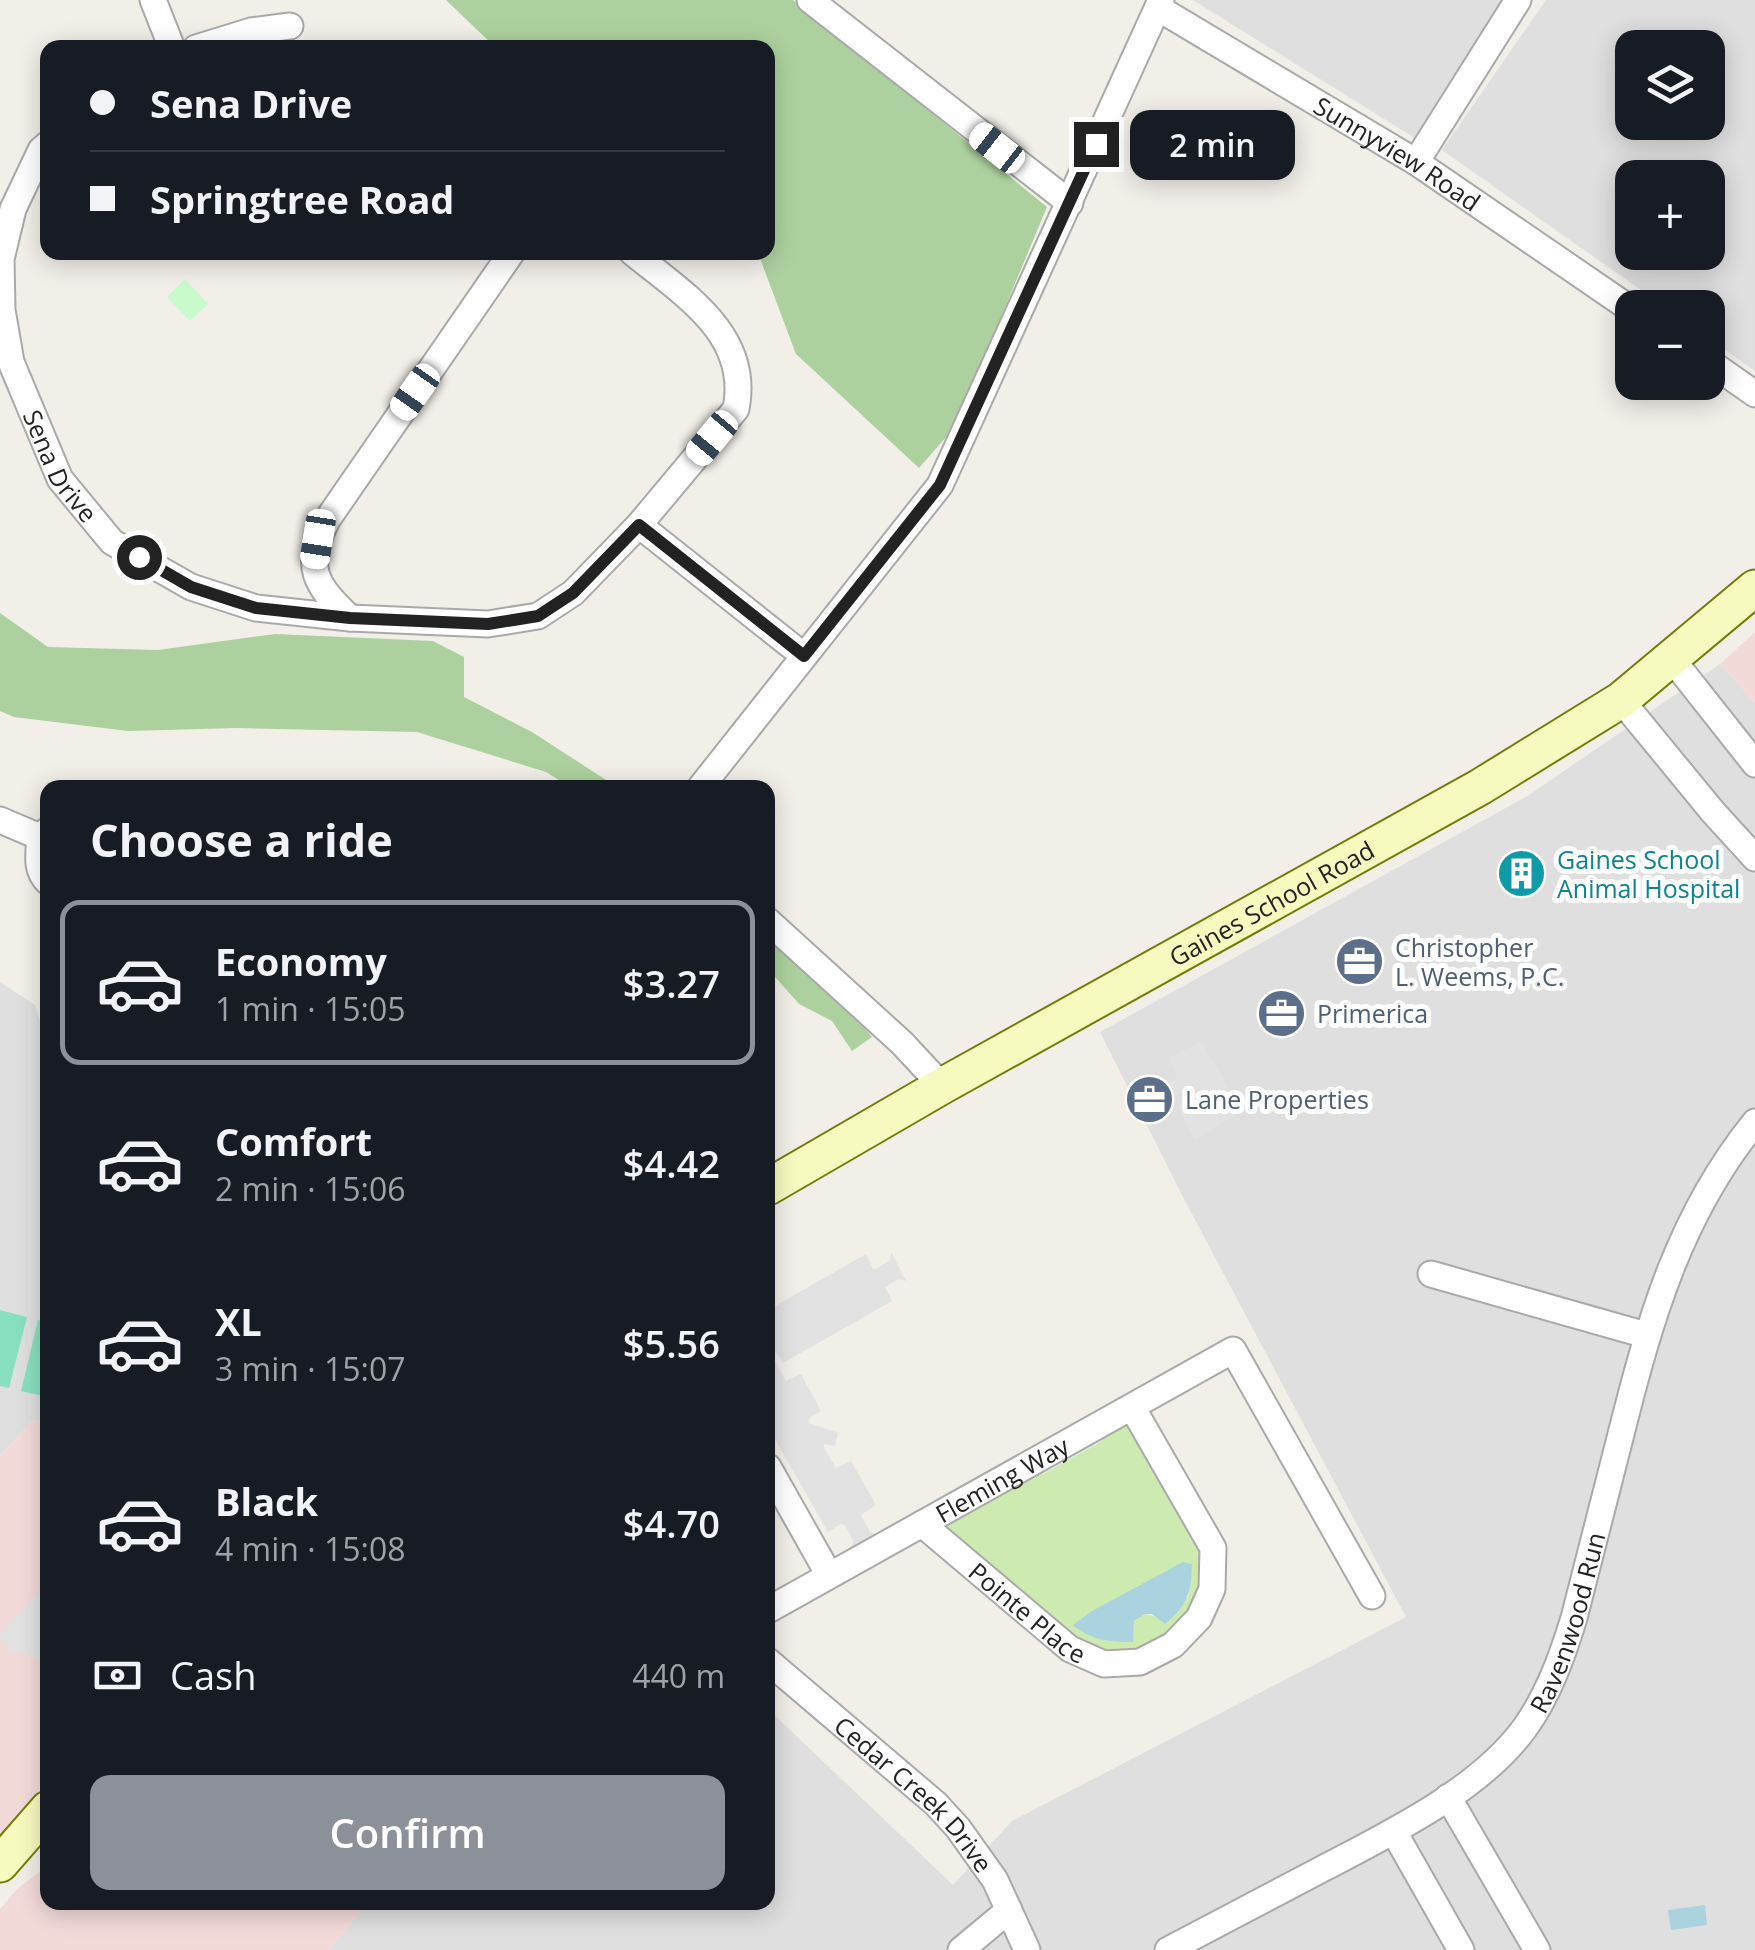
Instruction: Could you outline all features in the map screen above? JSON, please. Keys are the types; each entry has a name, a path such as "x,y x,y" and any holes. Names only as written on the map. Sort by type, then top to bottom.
{"main road":[{"name":"Gaines School Road","path":"775,1183 1468,794 1621,700 1755,588"},
{"path":"0,1864 40,1817"}],"street":[{"path":"153,0 169,40"},
{"path":"810,0 1070,203"},
{"path":"1416,162 1518,0"},
{"path":"706,780 940,485 1160,4"},
{"name":"Sunnyview Road","path":"1160,4 1416,162 1615,298"},
{"path":"222,40 290,26"},
{"name":"Sena Drive","path":"40,152 13,209 1,258 2,310 12,362 60,479 112,542 191,587 256,608 350,618 488,624 538,616 573,593 639,525 736,409 737,368 726,340 702,309 642,260"},
{"path":"350,618 326,596 317,580 314,564 318,539 327,520 506,260"},
{"path":"1725,373 1755,394"},
{"path":"639,525 804,656"},
{"path":"1672,660 1755,764"},
{"path":"1621,700 1712,812 1755,858"},
{"path":"0,820 40,832"},
{"path":"775,927 902,1042 942,1086"},
{"name":"Ravenwood Run","path":"1168,1950 1394,1832 1498,1759 1525,1728 1561,1661 1646,1336 1668,1273 1714,1180 1755,1122"},
{"path":"1431,1274 1646,1336"},
{"name":"Fleming Way","path":"775,1606 1233,1350 1372,1596"},
{"name":"Pointe Place","path":"922,1524 1070,1649 1104,1664 1140,1662 1174,1645 1199,1618 1212,1588 1212,1548 1132,1407"},
{"path":"775,1479 830,1575"},
{"name":"Cedar Creek Drive","path":"775,1667 936,1804 995,1880 1026,1950"},
{"path":"1448,1797 1537,1950"},
{"path":"1394,1832 1461,1950"},
{"path":"961,1950 1008,1910"}],"shaded area":[{"path":"1193,0 1510,0 1426,145"},
{"path":"1546,0 1755,0 1755,371 1725,350 1725,290 1641,290 1442,150"},
{"path":"1755,632 1755,702 1720,664"},
{"path":"1720,664 1755,702 1755,1950 329,1950 360,1912 358,1910 775,1910 775,1716 953,1885 1012,1821 1406,1617 1100,1032 1529,795"},
{"path":"0,982 35,1005 40,1020 40,1422 33,1420 0,1456"},
{"path":"1202,1042 1242,1112 1194,1139 1178,1106 1188,1101 1188,1094 1184,1091 1171,1098 1165,1084 1176,1078 1168,1058"},
{"path":"891,1252 906,1281 899,1279 885,1287 892,1301 783,1363 775,1352 775,1306 866,1254 873,1269 890,1260"},
{"path":"775,1360 786,1381 801,1374 821,1411 810,1417 809,1423 838,1433 835,1446 824,1444 824,1448 836,1468 851,1461 876,1505 861,1515 870,1532 880,1536 851,1552 853,1540 845,1525 828,1532 775,1439"},
{"path":"33,1420 40,1421 40,1789 0,1836 0,1456"},
{"path":"40,1591 40,1663 32,1656 11,1651 0,1640 0,1633"},
{"path":"40,1871 40,1910 361,1912 329,1950 0,1950 0,1909"}],"green space":[{"path":"446,0 793,0 1047,207 955,427 919,468 796,354 761,260 775,260 775,40 488,40"},
{"path":"185,279 208,304 190,321 167,297"},
{"path":"0,613 48,647 158,650 275,634 433,641 464,657 464,697 532,732 606,780 559,780 546,772 417,732 236,728 128,731 14,717 0,711"},
{"path":"775,934 872,1037 852,1051 832,1021 799,1004 775,977"},
{"path":"0,1310 27,1317 9,1388 0,1386"},
{"path":"38,1320 40,1320 40,1395 21,1391"},
{"path":"1127,1421 1204,1552 1204,1587 1173,1637 1124,1655 1082,1647 946,1534 947,1524 1040,1470 1043,1474 1102,1441 1101,1435","holes":["1192,1564 1188,1597 1157,1617 1145,1614 1134,1621 1073,1625 1090,1612"]}],"water":[{"path":"1183,1562 1192,1564 1189,1591 1179,1611 1165,1624 1152,1614 1145,1614 1134,1621 1133,1642 1101,1639 1073,1625 1090,1612"},
{"path":"1705,1905 1707,1925 1671,1930 1668,1910"}],"place":[{"name":"Gaines School Animal Hospital","path":"1522,873"},
{"name":"Christopher L. Weems, P.C.","path":"1360,961"},
{"name":"Primerica","path":"1282,1013"},
{"name":"Lane Properties","path":"1150,1099"}],"route":[{"path":"139,557 191,587 256,608 350,618 488,624 538,616 573,593 639,525 804,656 940,485 1096,144"}]}
